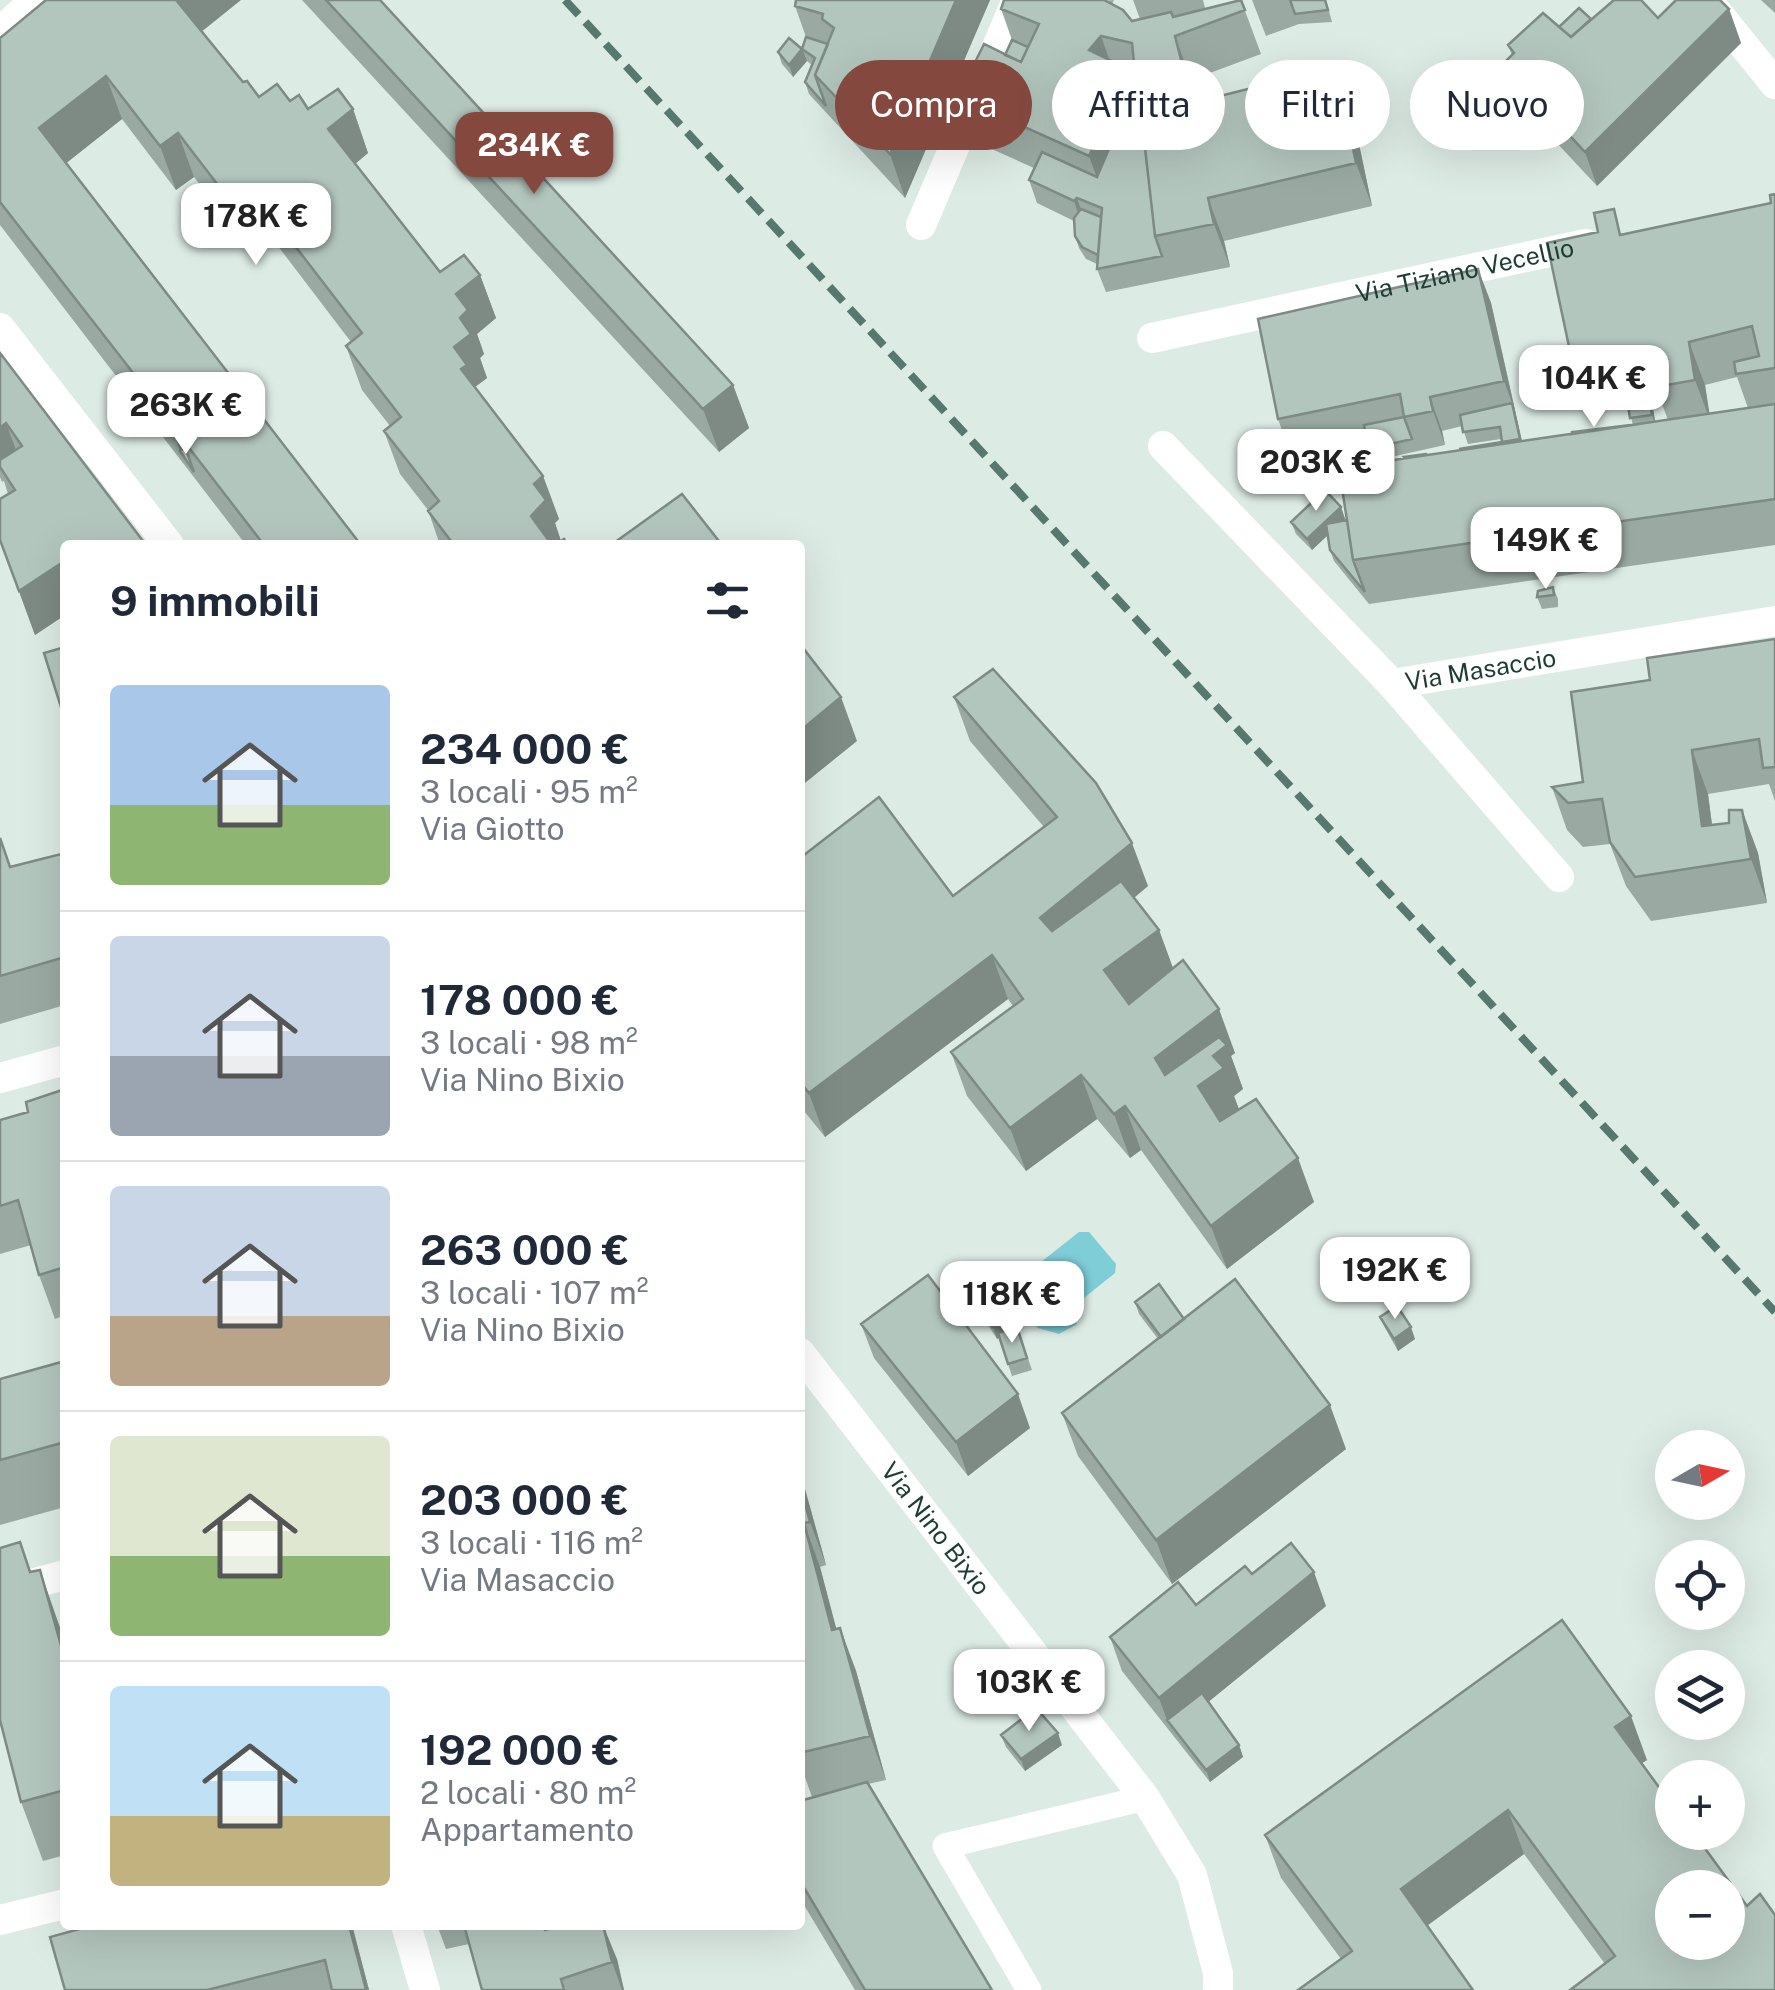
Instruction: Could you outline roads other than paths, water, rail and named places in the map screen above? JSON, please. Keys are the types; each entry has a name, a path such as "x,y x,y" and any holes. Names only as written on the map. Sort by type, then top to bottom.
{"street":[{"path":"0,32 35,0"},
{"path":"921,226 1017,0"},
{"path":"1708,0 1775,84"},
{"name":"Via Tiziano Vecellio","path":"1152,338 1619,237"},
{"path":"0,328 165,540"},
{"name":"Via Masaccio","path":"1163,446 1392,684 1775,621"},
{"path":"1392,684 1559,877"},
{"path":"0,1078 60,1061"},
{"name":"Via Nino Bixio","path":"805,1360 1146,1798 1192,1875 1218,1973 1218,1990"},
{"path":"0,1592 60,1576"},
{"path":"0,1920 60,1905"},
{"path":"407,1930 425,1990"}],"lane":[{"path":"1028,1990 945,1846 1146,1798"}],"water":[{"path":"1079,1232 1089,1232 1116,1264 1115,1273 1069,1310 1077,1324 1059,1334 1038,1328 1010,1295 1012,1285"}],"railway":[{"path":"565,0 1775,1312"}]}
